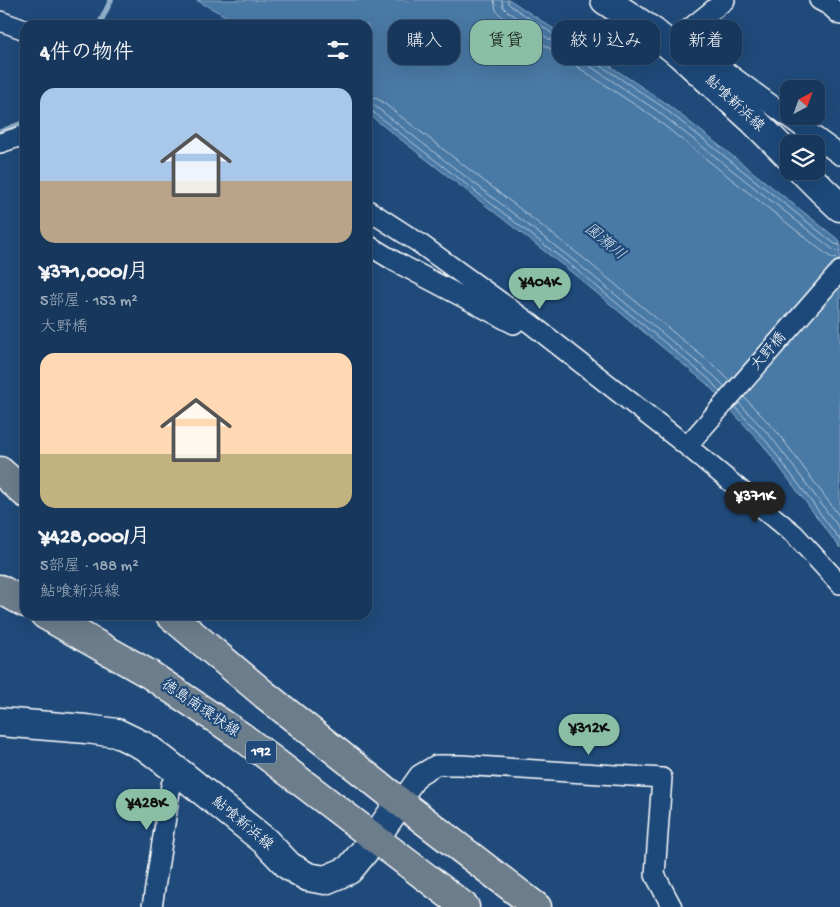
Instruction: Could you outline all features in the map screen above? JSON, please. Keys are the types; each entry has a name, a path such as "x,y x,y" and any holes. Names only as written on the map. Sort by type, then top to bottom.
{"highway":[{"path":"0,471 20,488"},
{"path":"0,589 20,600"},
{"name":"徳島南環状線","path":"54,620 149,674 241,736 465,907"},
{"path":"176,620 400,802 537,907"}],"main road":[{"name":"鮎喰新浜線","path":"605,0 663,37 780,147"},
{"path":"812,180 840,206"},
{"name":"鮎喰新浜線","path":"0,722 117,733 146,747 265,840 289,866 308,877 325,880 350,870 400,802"}],"street":[{"path":"663,37 725,0"},
{"path":"819,0 830,6 840,15"},
{"path":"0,21 20,28"},
{"path":"663,37 706,57 840,155"},
{"path":"0,143 20,137"},
{"path":"372,213 420,243 693,439 794,534 840,584"},
{"path":"372,248 520,328 531,324"},
{"name":"大野橋","path":"693,439 840,271"},
{"path":"400,802 419,776 436,765 662,778 655,875 672,907"},
{"path":"152,907 171,785 180,773"}],"water":[{"name":"園瀬川","path":"196,0 510,0 540,20 470,20 470,65 542,65 542,21 552,28 552,65 608,65 663,101 840,241 840,548 763,445 707,384 570,271 372,117 372,20 233,20"}],"waterway":[{"path":"101,20 111,0"},
{"path":"0,132 20,124"}]}
